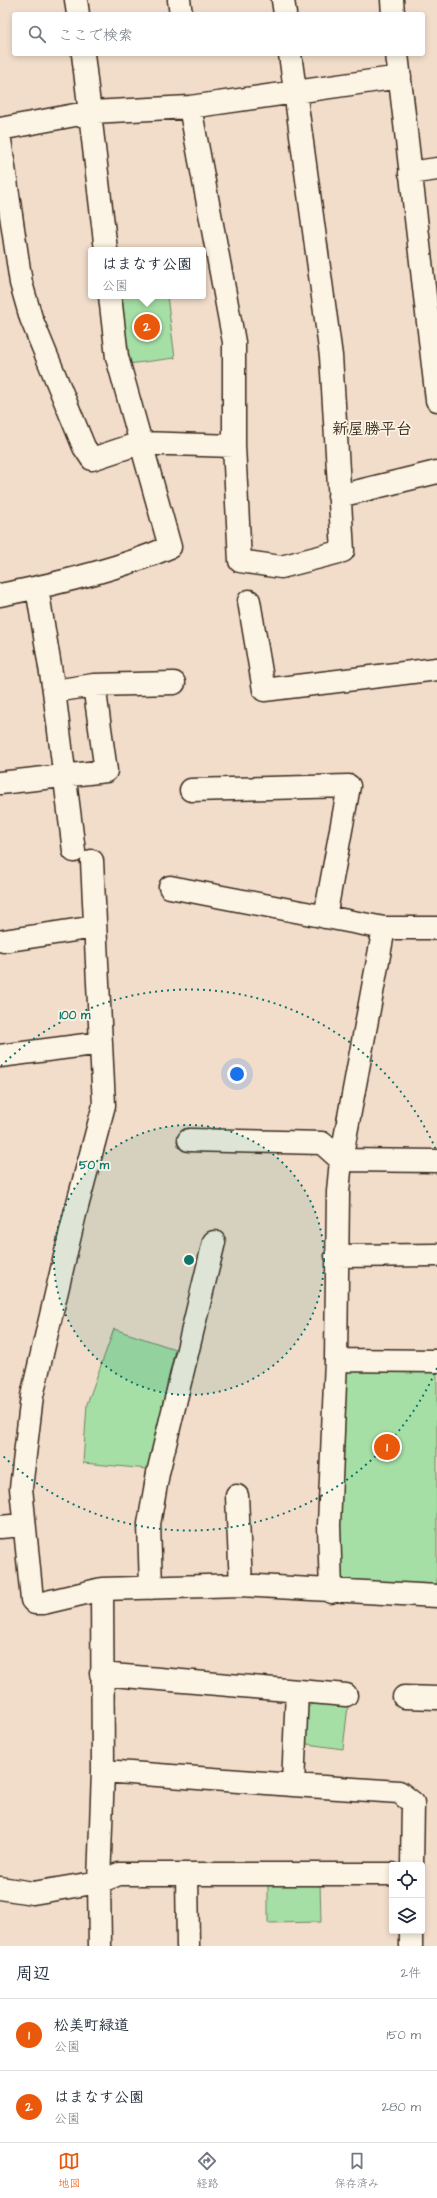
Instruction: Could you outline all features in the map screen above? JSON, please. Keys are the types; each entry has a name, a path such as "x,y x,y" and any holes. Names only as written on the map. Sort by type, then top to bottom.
{"street":[{"path":"76,0 78,12"},
{"path":"179,0 181,12"},
{"path":"283,0 285,12"},
{"path":"392,0 393,12"},
{"path":"83,56 106,247"},
{"path":"190,107 234,342 234,446 240,562 281,567 343,551 331,356 290,56"},
{"path":"397,56 437,400"},
{"path":"0,129 91,112 190,107 400,77"},
{"path":"0,140 21,283 29,311 84,447 92,459 140,443 234,446"},
{"path":"410,173 437,169"},
{"path":"0,595 37,588 145,558 170,547 117,357 110,299"},
{"path":"340,496 437,472"},
{"path":"37,588 54,692 65,776 83,856 95,927 104,1105 75,1214 32,1396 21,1488 23,1525 32,1600 35,1603 102,1588 241,1585 331,1592 437,1596"},
{"path":"249,601 264,690 437,669"},
{"path":"54,692 94,685 174,683"},
{"path":"0,783 106,771 94,685"},
{"path":"191,790 348,786 325,917"},
{"path":"170,887 384,928 437,928"},
{"path":"2,941 95,927"},
{"path":"331,1592 329,1525 336,1360 336,1256 341,1160 384,928"},
{"path":"0,1056 101,1043"},
{"path":"189,1140 322,1144 341,1160 437,1161"},
{"path":"151,1588 149,1524 158,1473 214,1242"},
{"path":"336,1256 437,1256"},
{"path":"336,1360 437,1361"},
{"path":"237,1496 241,1585"},
{"path":"0,1527 23,1525"},
{"path":"100,1946 99,1882 102,1771 102,1588"},
{"path":"101,1674 346,1695"},
{"path":"293,1785 297,1691"},
{"path":"404,1697 437,1698"},
{"path":"102,1771 399,1792 412,1803 412,1862"},
{"path":"0,1888 33,1893 99,1882 119,1874 389,1874"},
{"path":"187,1874 188,1946"},
{"path":"411,1934 411,1946"}],"green space":[{"path":"120,299 167,299 175,358 128,364"},
{"path":"114,1329 175,1349 148,1469 83,1463 87,1404"},
{"path":"342,1369 437,1370 437,1591 337,1587"},
{"path":"314,1702 348,1706 343,1749 300,1743 304,1711"},
{"path":"320,1883 321,1922 268,1923 268,1884"}],"place":[{"name":"はまなす公園","path":"147,327"},
{"name":"松美町緑道","path":"387,1447"}],"district":[{"name":"新屋勝平台","path":"372,428"}]}
